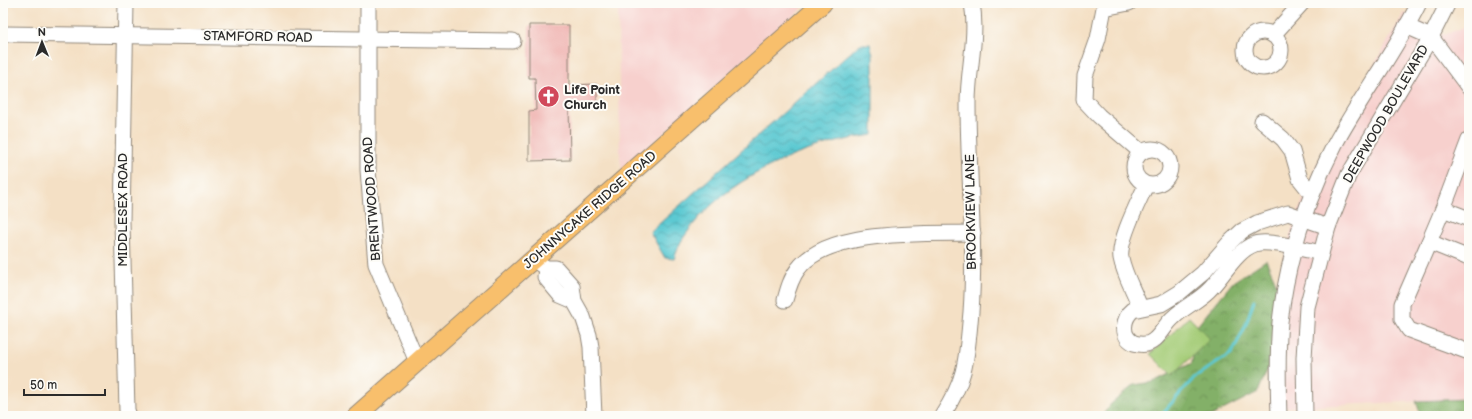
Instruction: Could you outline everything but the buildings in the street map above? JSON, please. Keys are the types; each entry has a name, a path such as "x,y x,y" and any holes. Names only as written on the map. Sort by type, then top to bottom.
{"main road":[{"name":"JOHNNYCAKE RIDGE ROAD","path":"356,416 417,362 540,264 823,3"}],"street":[{"name":"MIDDLESEX ROAD","path":"126,3 122,222 127,410 129,416"},
{"name":"BRENTWOOD ROAD","path":"368,3 368,170 376,264 417,362"},
{"name":"BROOKVIEW LANE","path":"942,416 956,390 967,353 972,295 973,234 968,101 975,33 972,3"},
{"path":"1129,3 1104,8 1098,38 1085,76 1084,100 1099,116 1141,152"},
{"path":"1273,35 1302,3"},
{"name":"DEEPWOOD BOULEVARD","path":"1279,416 1280,322 1294,248 1302,219 1336,143 1406,26 1418,3"},
{"name":"DEEPWOOD BOULEVARD","path":"1305,416 1304,358 1307,307 1328,227 1349,174 1431,37 1448,3"},
{"path":"1406,26 1431,37 1469,88"},
{"name":"STAMFORD ROAD","path":"3,34 513,41"},
{"path":"1262,121 1283,139 1292,151 1296,170 1300,179 1312,194"},
{"path":"1469,140 1443,209 1402,304 1402,319 1409,330 1469,352"},
{"path":"1158,149 1163,152 1170,161 1170,173 1163,182 1158,185 1146,185 1141,182 1134,173 1134,162 1141,152 1158,149"},
{"path":"1140,307 1121,257 1122,245 1128,226 1146,185"},
{"path":"1443,209 1469,219"},
{"path":"1321,253 1268,243 1256,243 1248,247 1208,292 1174,316 1155,340 1143,344 1132,342 1125,332 1125,320 1128,314 1140,307 1161,304 1179,293 1203,273 1230,242 1252,226 1288,213 1328,227"},
{"path":"785,300 792,277 798,268 805,261 839,244 890,234 973,234"},
{"path":"1428,242 1469,258"},
{"path":"540,264 556,268 572,286 574,301 586,326 591,347 594,416"}],"shaded area":[{"path":"618,3 808,3 622,171 620,158"},
{"path":"1404,13 1444,35 1469,25 1469,399 1270,408 1271,347 1281,269 1291,232 1315,168"}],"green space":[{"path":"1266,260 1277,285 1275,351 1258,392 1211,416 1102,416 1111,404 1134,385 1154,382 1192,363 1197,326 1233,282"},
{"path":"1189,317 1210,339 1172,376 1150,354"},
{"path":"1469,399 1469,416 1421,416 1416,401"}],"water":[{"path":"860,44 870,44 873,55 873,135 820,146 768,167 743,181 720,197 701,216 682,239 674,259 665,258 650,232"}],"waterway":[{"path":"1160,416 1194,378 1232,353 1245,327 1254,300"}],"place":[{"name":"Life Point Church","path":"549,97"}]}
